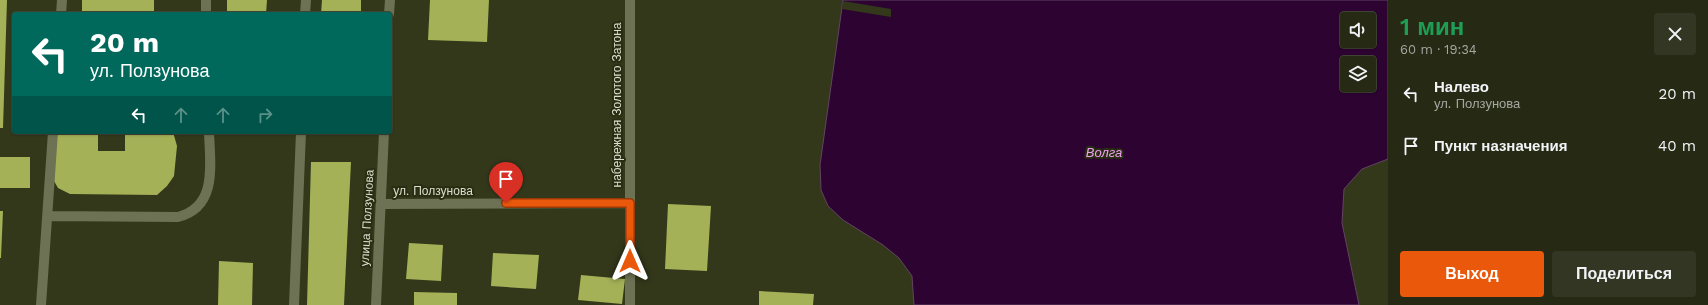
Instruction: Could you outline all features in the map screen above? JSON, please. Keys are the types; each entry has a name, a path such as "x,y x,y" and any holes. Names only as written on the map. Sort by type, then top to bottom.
{"street":[{"path":"61,12 62,0"},
{"path":"206,0 206,12"},
{"path":"306,0 306,12"},
{"path":"389,12 390,0"},
{"name":"набережная Золотого Затона","path":"630,0 630,305"},
{"path":"41,305 54,134"},
{"path":"48,216 178,217 188,215 199,207 206,195 209,184 209,134"},
{"path":"294,305 301,134"},
{"name":"улица Ползунова","path":"376,305 384,134"},
{"name":"ул. Ползунова","path":"381,204 630,203"}],"water":[{"name":"Волга","path":"843,0 1388,0 1388,159 1362,169 1344,189 1342,223 1359,305 914,305 912,276 899,258 883,245 843,220 828,206 821,190 820,165"}],"pier":[{"path":"843,1 891,9 891,17 842,9"}],"building":[{"path":"0,0 7,0 3,128 0,128"},
{"path":"82,0 154,0 154,12 82,12"},
{"path":"227,0 267,0 266,12 227,12"},
{"path":"322,0 361,0 361,12 321,12"},
{"path":"430,0 489,0 487,42 428,40"},
{"path":"53,134 98,134 98,151 125,151 125,134 174,134 177,146 174,176 167,186 157,195 70,194 58,188 54,181"},
{"path":"0,157 30,157 30,188 0,188"},
{"path":"311,162 351,162 344,305 307,305"},
{"path":"668,204 711,206 707,271 665,269"},
{"path":"0,211 3,211 1,258 0,258"},
{"path":"409,243 443,245 441,281 406,279"},
{"path":"493,253 539,255 536,289 491,286"},
{"path":"219,261 253,263 252,305 218,305"},
{"path":"581,275 625,279 622,304 578,300"},
{"path":"759,291 814,294 813,305 759,305"},
{"path":"414,292 457,293 457,305 414,305"}],"route":[{"path":"506,203 630,203 630,261"}]}
